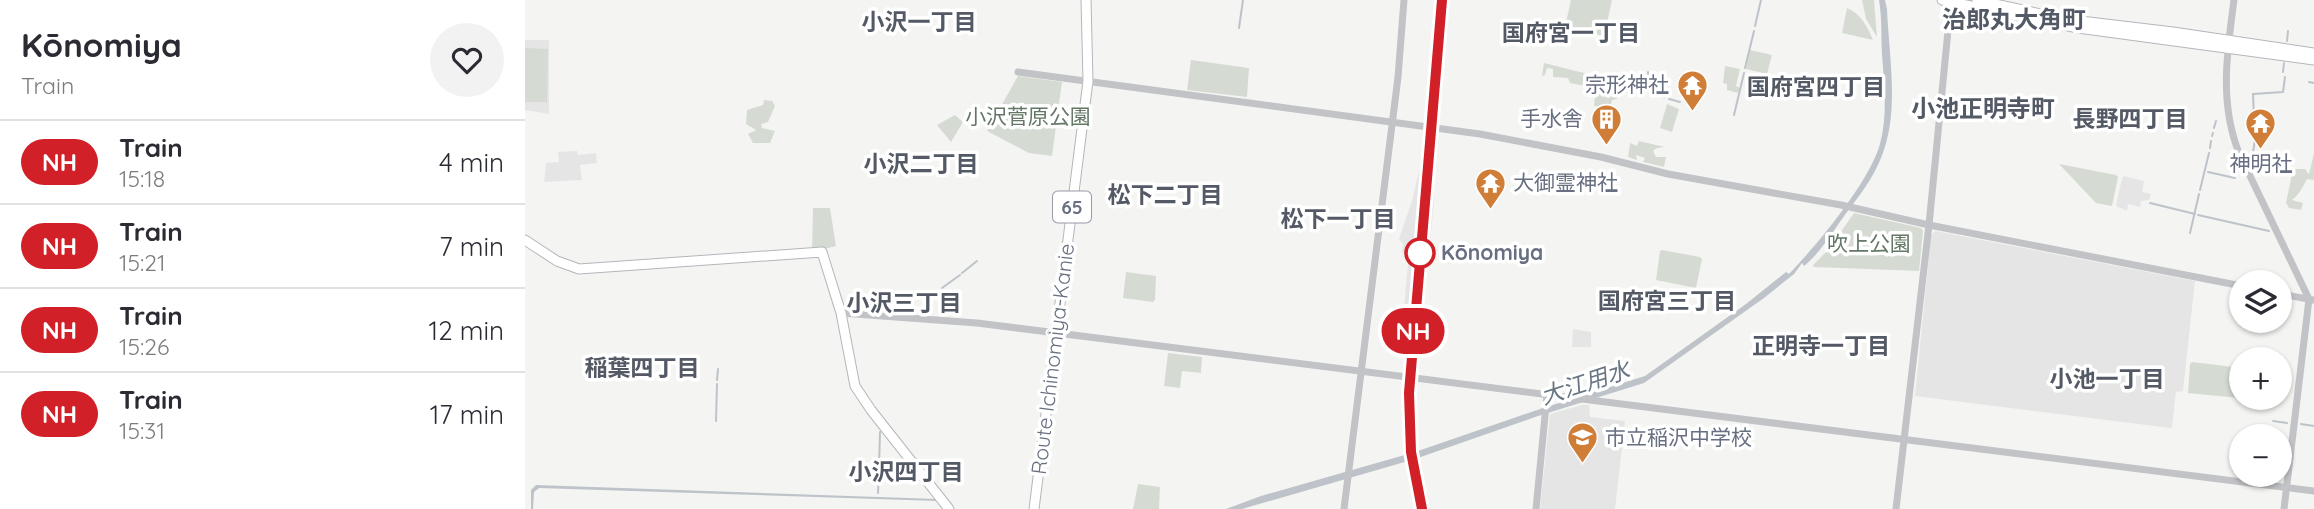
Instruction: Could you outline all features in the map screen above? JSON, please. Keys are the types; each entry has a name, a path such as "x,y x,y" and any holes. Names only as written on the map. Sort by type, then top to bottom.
{"main road":[{"name":"Route Ichinomiya-Kanie","path":"1034,509 1088,81 1086,0"},
{"path":"1977,0 2064,19 2302,55 2314,60"},
{"path":"1948,1 2078,28 2229,44"},
{"path":"2302,55 2314,53"},
{"path":"525,240 557,261 579,269 822,253 841,313 855,386 949,509"}],"street":[{"path":"1345,509 1393,123 1404,0"},
{"path":"2234,0 2225,99 2233,140 2311,300 2292,442"},
{"path":"1896,509 1929,225 1948,1"},
{"path":"1018,72 1480,134 1601,157 1668,174 2229,283"},
{"path":"2292,296 2311,300"},
{"path":"841,313 937,319 2229,480"},
{"path":"1536,509 1547,395"},
{"path":"2284,509 2286,487 2314,491"}],"shaded area":[{"path":"1438,0 1446,0 1434,124 1427,123"},
{"path":"1879,0 1885,0 1887,9 1892,84 1890,122 1881,158 1866,186 1816,254 1804,266 1802,263 1794,274 1764,298 1644,383 1415,459 1242,509 1226,509 1261,496 1415,452 1645,376 1786,272 1789,274 1827,231 1853,195 1874,160 1880,144 1885,99"},
{"path":"525,40 549,40 549,114 525,110"},
{"path":"1426,130 1433,131 1434,202 1424,305 1412,372 1404,371 1406,319 1403,319 1409,254 1402,253 1403,244 1399,239 1412,201 1424,151"},
{"path":"577,151 578,155 596,153 597,163 580,165 582,180 544,182 546,163 559,162 558,152"},
{"path":"2124,176 2144,181 2142,192 2151,194 2149,200 2141,201 2140,207 2128,204 2127,211 2116,206"},
{"path":"1935,231 2195,281 2183,391 2176,392 2172,427 1915,396 1931,236"},
{"path":"1573,329 1591,332 1591,347 1572,347"},
{"path":"1404,383 1412,384 1414,445 1405,448"},
{"name":"市立稲沢中学校","path":"1589,405 1590,417 1625,421 1615,509 1540,509 1550,414"},
{"path":"1415,459 1425,509 1415,509 1410,487 1407,461"},
{"path":"536,485 938,501 539,488 534,492 531,509 531,490"}],"green space":[{"path":"1571,0 1612,0 1604,36 1565,27"},
{"path":"1862,0 1874,0 1877,37 1866,19"},
{"path":"1847,8 1863,21 1873,40 1842,33"},
{"path":"525,48 548,49 547,102 525,102"},
{"path":"1750,50 1772,55 1767,74 1746,69"},
{"path":"1191,60 1249,68 1247,97 1187,90"},
{"path":"1544,63 1632,85 1634,89 1628,93 1619,92 1617,99 1612,100 1610,108 1594,106 1596,88 1570,83 1568,78 1553,77 1553,69 1547,68 1542,76"},
{"path":"1725,66 1740,69 1736,86 1740,88 1738,93 1727,90 1727,84 1723,83"},
{"name":"小沢菅原公園","path":"1018,76 1062,82 1052,156 1029,153 987,131"},
{"path":"764,100 772,101 775,106 768,122 761,124 762,128 775,131 770,143 753,143 748,134 756,130 746,124 747,110 763,105"},
{"path":"1667,104 1679,109 1672,132 1660,128"},
{"path":"955,115 963,122 951,142 937,125"},
{"path":"1639,141 1665,147 1653,151 1656,157 1666,157 1664,167 1643,162 1645,158 1636,155 1637,160 1628,157 1630,143 1637,146"},
{"path":"2314,153 2314,180 2307,179 2292,200 2303,203 2301,210 2289,208 2286,203 2293,169 2305,169 2309,174"},
{"path":"2059,164 2116,175 2118,177 2112,206 2096,203"},
{"path":"813,208 830,208 836,246 812,252"},
{"name":"吹上公園","path":"1854,213 1921,228 1923,231 1919,271 1814,267"},
{"path":"1662,250 1702,259 1696,288 1656,280"},
{"path":"1126,272 1156,276 1153,302 1123,298"},
{"path":"1168,353 1202,357 1201,373 1182,371 1180,388 1164,386"},
{"path":"2192,362 2229,366 2229,397 2188,393"},
{"path":"1138,484 1160,487 1159,509 1133,509"}],"waterway":[{"path":"1239,28 1243,0"},
{"path":"1755,26 1761,0"},
{"path":"1745,68 1754,31"},
{"path":"2287,41 2288,31"},
{"path":"2283,72 2284,63"},
{"path":"1648,72 1647,89 1660,95"},
{"path":"1734,115 1744,73"},
{"path":"2254,119 2253,94 2283,92 2285,77"},
{"path":"2309,82 2314,83"},
{"path":"1669,99 1680,102"},
{"path":"2214,128 2216,121"},
{"path":"2249,159 2252,158 2255,140 2254,123"},
{"path":"2210,148 2211,141"},
{"path":"2200,190 2209,153"},
{"path":"2208,172 2235,178"},
{"path":"2190,233 2199,194"},
{"path":"2150,203 2195,214"},
{"path":"2198,215 2269,231"},
{"path":"962,273 977,261"},
{"path":"942,288 960,275"},
{"path":"717,380 718,369"},
{"path":"716,421 717,384"},
{"path":"2273,421 2287,423"},
{"path":"2301,424 2314,426"},
{"path":"879,467 880,432"},
{"path":"878,493 879,472"}],"railway":[{"path":"1422,509 1411,450 1409,393 1442,0"}],"train":[{"name":"NH","path":"1422,509 1411,452 1409,393 1442,0"}],"place":[{"name":"宗形神社","path":"1692,112"},
{"name":"手水舎","path":"1606,146"},
{"name":"神明社","path":"2261,151"},
{"name":"大御霊神社","path":"1490,210"},
{"name":"Kōnomiya","path":"1420,253"},
{"name":"市立稲沢中学校","path":"1582,465"}],"district":[{"name":"治郎丸大角町","path":"2014,20"},
{"name":"小沢一丁目","path":"919,22"},
{"name":"国府宮一丁目","path":"1571,33"},
{"name":"国府宮四丁目","path":"1816,87"},
{"name":"小池正明寺町","path":"1983,109"},
{"name":"長野四丁目","path":"2130,119"},
{"name":"小沢二丁目","path":"921,164"},
{"name":"松下二丁目","path":"1165,195"},
{"name":"松下一丁目","path":"1338,219"},
{"name":"国府宮三丁目","path":"1667,301"},
{"name":"小沢三丁目","path":"904,303"},
{"name":"正明寺一丁目","path":"1821,346"},
{"name":"稲葉四丁目","path":"642,368"},
{"name":"小池一丁目","path":"2107,379"},
{"name":"小沢四丁目","path":"906,472"}],"water label":[{"name":"大江用水","path":"1585,383"}]}
